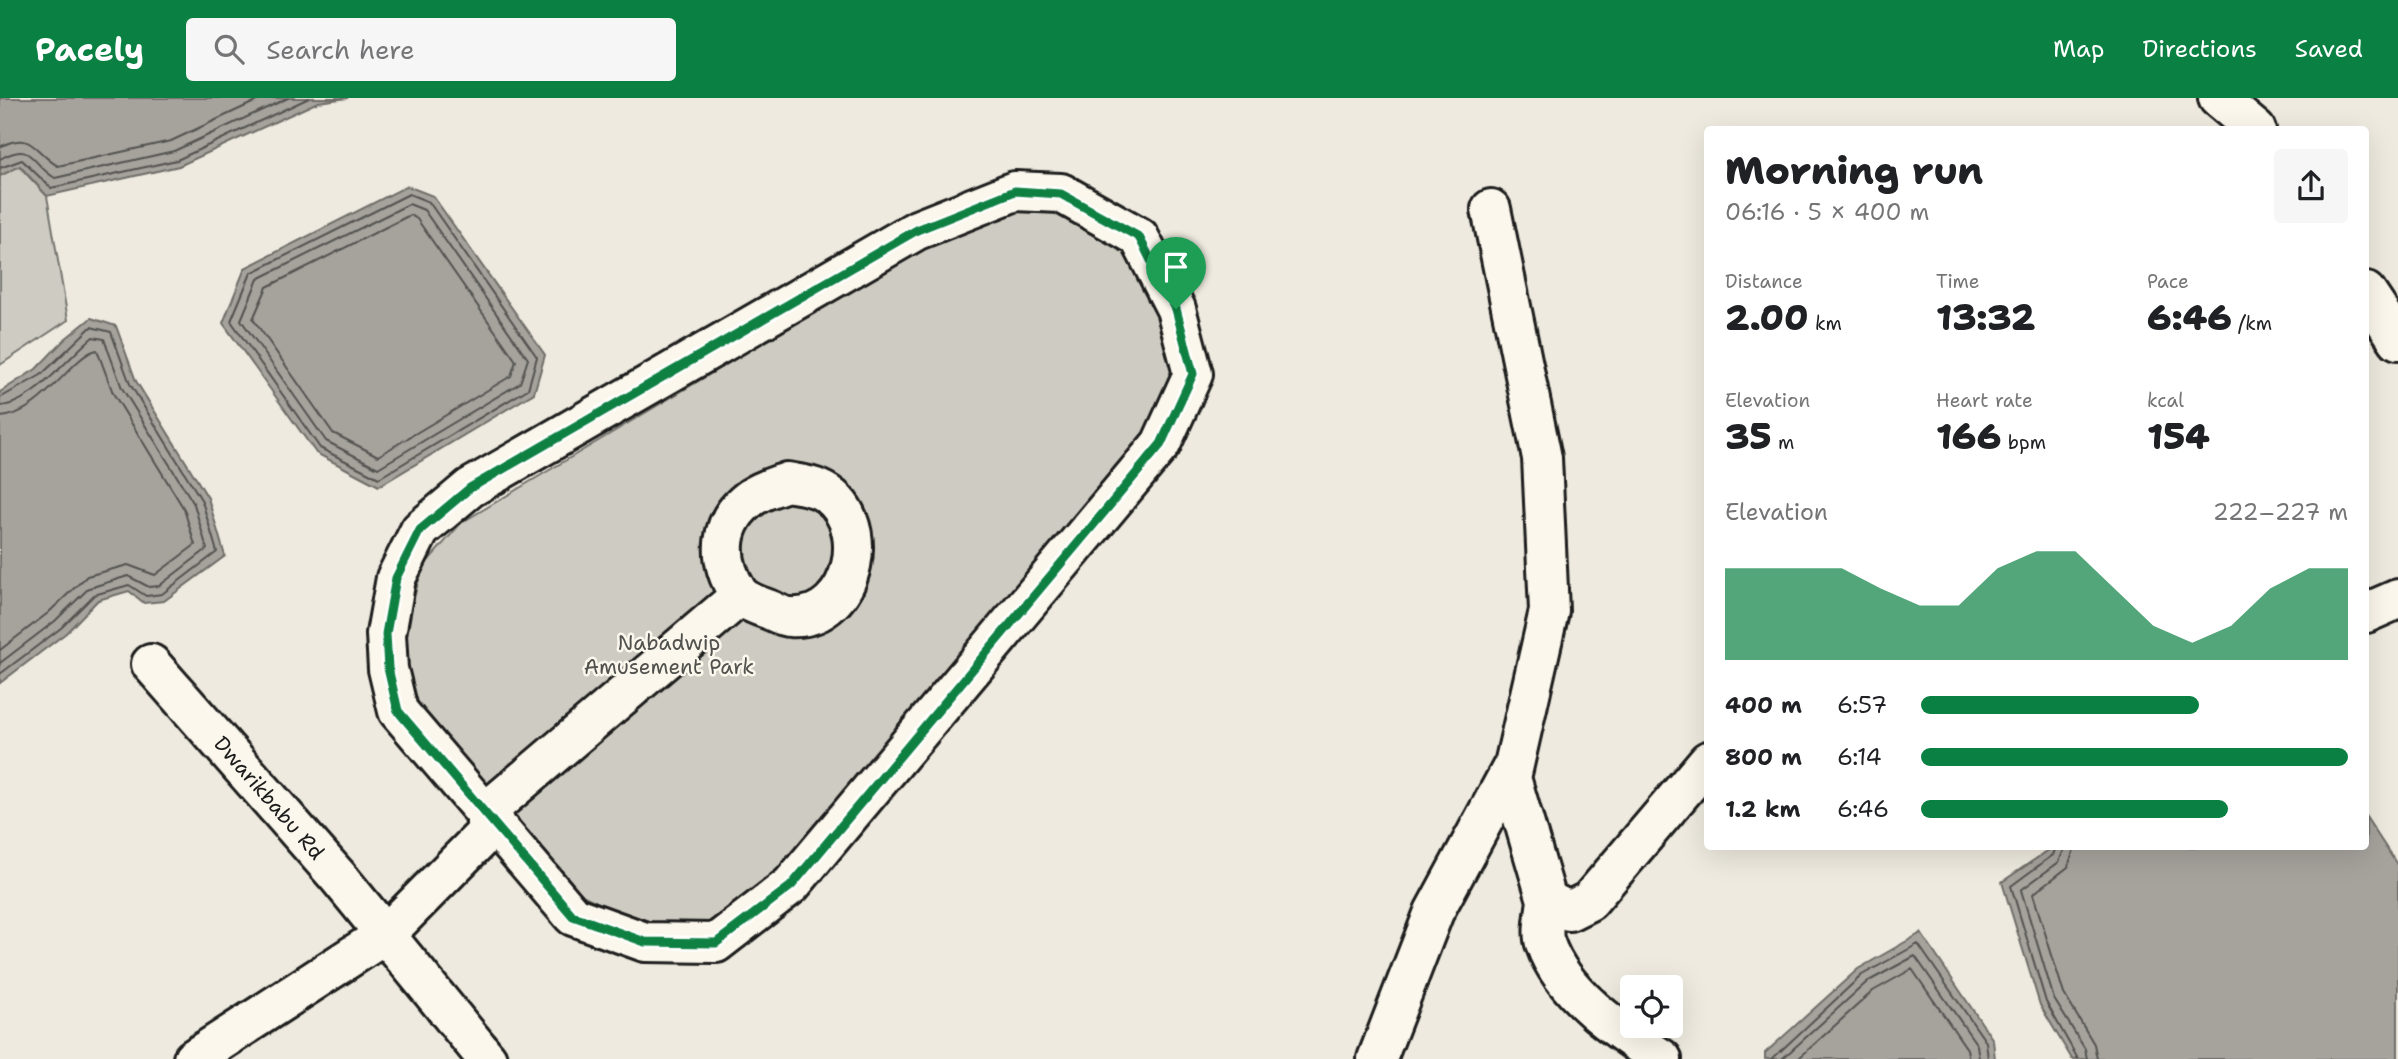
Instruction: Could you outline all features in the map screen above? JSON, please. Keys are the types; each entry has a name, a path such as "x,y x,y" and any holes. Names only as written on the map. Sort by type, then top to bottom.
{"street":[{"path":"2218,98 2251,126"},
{"path":"193,1059 386,934 486,833 486,816 398,711 391,679 386,634 396,578 420,530 470,488 917,230 1015,191 1061,194 1139,237 1176,309 1193,374 1161,444 791,886 716,943 645,942 573,916 486,816"},
{"path":"1491,209 1542,458 1549,611 1511,778 1547,900 1544,942 1564,976 1603,1020 1662,1059"},
{"path":"2369,296 2398,340"},
{"path":"486,816 500,800 740,596"},
{"path":"2369,612 2398,599"},
{"name":"Dwarikbabu Rd","path":"151,664 386,934 487,1059"},
{"path":"1377,1059 1434,912 1514,764"},
{"path":"1547,900 1569,911 1589,901 1704,766"}],"green space":[{"path":"19,166 47,196 68,320 0,365 0,176"},
{"name":"Nabadwip Amusement Park","path":"1011,210 1062,212 1131,255 1162,316 1172,371 1144,438 778,870 714,923 645,925 582,895 419,706 402,643 422,568 461,523 931,242"}],"water":[{"path":"0,98 348,98 318,102 179,166 47,196 20,166 0,176"},
{"path":"407,186 433,196 545,355 534,393 379,486 316,453 223,323 245,268"},
{"path":"91,318 116,326 136,381 208,498 225,556 164,601 144,603 129,591 98,600 66,633 0,683 0,392 36,369 65,339"},
{"path":"2369,822 2398,866 2398,1059 2072,1059 2040,1005 2002,882 2049,850 2369,850"},
{"path":"1921,933 1993,1040 1995,1059 1765,1059 1765,1053 1858,969"}],"route":[{"path":"1015,191 1061,194 1139,237 1176,309 1193,374 1161,444 791,886 716,943 645,942 573,916 398,711 388,668 386,634 396,578 420,530 470,488 917,230 1015,191"}]}
